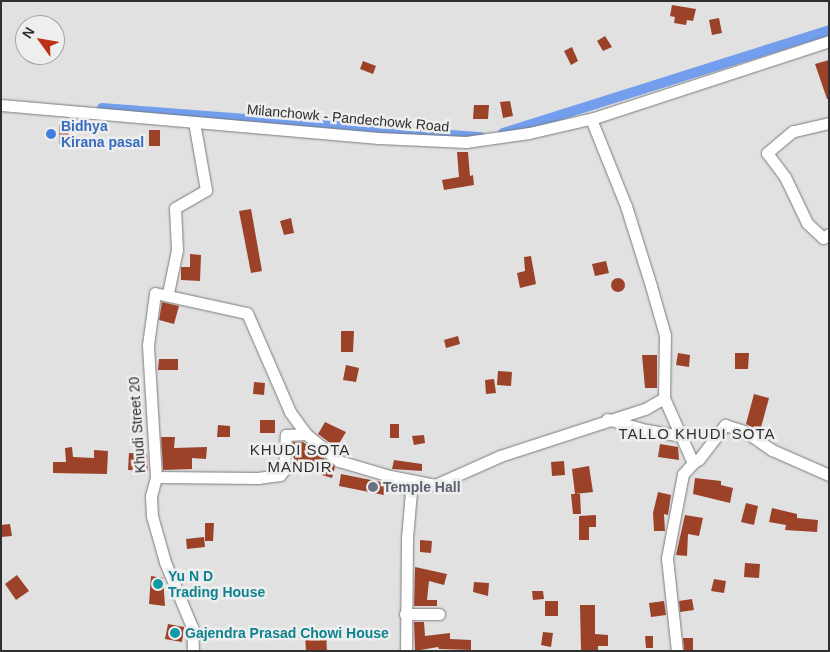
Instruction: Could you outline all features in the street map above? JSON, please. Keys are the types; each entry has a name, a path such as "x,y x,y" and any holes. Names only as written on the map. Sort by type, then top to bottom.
{"street":[{"name":"Milanchowk - Pandechowk Road","path":"1,105 379,138 466,142 591,119 829,41"},
{"path":"591,119 626,206 665,335 664,398 693,463"},
{"path":"194,122 206,190 175,208 177,250 174,272 168,288 247,313 290,412 306,434 339,461 390,476 435,485 500,456 607,419 645,409 664,398"},
{"path":"829,123 793,131 767,153 785,177 807,223 823,238 829,234"},
{"name":"Khudi Street 20","path":"168,288 155,293 153,298 148,345 156,477 152,496 152,516 165,562 192,627 193,651"},
{"path":"156,477 258,478 280,474 284,470 286,436 290,412"},
{"path":"607,419 642,430 682,436"},
{"path":"677,651 667,558 683,474 699,459 725,425 746,432 772,450 829,475"},
{"path":"286,436 306,434"},
{"path":"390,476 411,492"},
{"path":"411,492 425,483"},
{"path":"406,651 411,492"},
{"path":"406,614 439,614"}],"building":[{"path":"672,5 696,9 693,21 687,20 686,25 674,23 675,17 670,16"},
{"path":"719,18 722,33 712,35 709,20"},
{"path":"605,36 612,47 603,51 597,41"},
{"path":"572,47 578,61 571,65 564,51"},
{"path":"829,60 829,99 827,99 815,64"},
{"path":"363,61 376,66 373,74 360,69"},
{"path":"510,101 513,116 503,118 500,102"},
{"path":"474,105 489,105 488,119 473,119"},
{"path":"68,124 69,144 59,144 59,125"},
{"path":"149,130 160,130 160,146 149,146"},
{"path":"457,152 468,152 470,176 473,175 474,185 444,190 442,180 459,177"},
{"path":"251,209 262,271 251,273 239,211"},
{"path":"291,218 294,233 284,235 280,221"},
{"path":"190,254 201,255 200,281 181,280 181,267 190,267"},
{"path":"531,256 536,284 520,288 517,273 525,271 524,257"},
{"path":"606,261 609,273 595,276 592,264"},
{"path":"615,278 621,278 625,285 621,292 615,292 611,288 611,282"},
{"path":"162,302 179,306 174,324 159,320"},
{"path":"341,331 354,331 353,352 341,352"},
{"path":"458,336 460,344 446,348 444,340"},
{"path":"678,353 690,355 689,367 676,365"},
{"path":"735,353 749,353 748,369 735,369"},
{"path":"642,355 657,355 657,388 645,388"},
{"path":"159,359 178,359 178,370 158,370"},
{"path":"346,365 359,368 356,382 343,380"},
{"path":"498,371 512,372 511,386 497,385"},
{"path":"494,379 496,393 486,394 485,380"},
{"path":"254,382 265,383 264,395 253,394"},
{"path":"754,394 769,398 760,431 746,424"},
{"path":"260,420 275,420 275,433 260,433"},
{"path":"325,422 346,432 337,447 347,453 346,455 318,434"},
{"path":"390,424 399,424 399,438 390,438"},
{"path":"218,425 230,426 230,437 217,437"},
{"path":"424,435 425,443 414,445 412,436"},
{"path":"161,437 175,437 174,448 207,447 206,459 192,458 192,469 163,470"},
{"path":"293,442 303,442 335,467 332,478 322,475 326,463 292,467"},
{"path":"660,444 678,447 679,460 658,457"},
{"path":"72,447 73,457 94,458 94,450 108,451 107,474 53,473 53,462 66,462 65,448"},
{"path":"129,453 147,454 148,471 128,470"},
{"path":"394,460 422,464 422,471 392,469"},
{"path":"564,461 565,475 552,476 551,462"},
{"path":"589,466 593,492 575,494 572,469"},
{"path":"341,474 386,483 384,495 339,486"},
{"path":"695,478 721,481 721,485 733,488 730,503 693,494"},
{"path":"658,492 671,495 668,515 664,514 665,531 654,531 653,513"},
{"path":"571,494 580,494 581,514 573,514"},
{"path":"746,503 758,506 754,525 741,522"},
{"path":"772,508 797,514 797,518 818,520 817,532 785,530 786,525 769,522"},
{"path":"596,515 596,527 589,527 589,540 579,540 579,516"},
{"path":"685,515 703,518 699,536 688,534 687,556 676,555"},
{"path":"205,523 214,523 213,541 205,541"},
{"path":"10,524 12,536 1,537 1,525"},
{"path":"204,537 205,547 187,549 186,539"},
{"path":"420,540 432,541 431,553 420,552"},
{"path":"745,563 760,564 759,578 744,577"},
{"path":"415,567 447,574 444,585 429,581 427,600 437,600 437,606 414,606"},
{"path":"17,575 29,591 16,600 5,584"},
{"path":"151,576 163,578 165,606 149,604"},
{"path":"714,579 726,581 724,593 711,591"},
{"path":"474,582 489,583 488,596 473,592"},
{"path":"532,591 543,591 544,599 533,600"},
{"path":"692,599 694,610 680,612 679,601"},
{"path":"545,601 558,601 558,616 545,616"},
{"path":"664,601 666,615 651,617 649,603"},
{"path":"580,605 595,605 595,634 608,635 608,646 598,646 598,651 581,651"},
{"path":"414,622 424,622 425,636 450,633 450,639 471,640 471,650 439,649 438,647 415,651"},
{"name":"Gajendra Prasad Chowi House","path":"168,624 184,627 182,642 165,639"},
{"path":"543,632 553,633 551,647 541,645"},
{"path":"326,634 327,651 306,651 305,635"},
{"path":"645,636 653,636 653,648 646,648"},
{"path":"683,638 693,638 693,651 684,651"}],"waterway":[{"path":"503,133 829,30"},
{"path":"102,108 481,137"}],"place":[{"name":"Bidhya Kirana pasal","path":"51,134"},
{"name":"Temple Hall","path":"373,487"},
{"name":"Yu N D Trading House","path":"158,584"},
{"name":"Gajendra Prasad Chowi House","path":"175,633"}],"district":[{"name":"TALLO KHUDI SOTA","path":"697,434"},
{"name":"KHUDI SOTA MANDIR","path":"300,458"}]}
